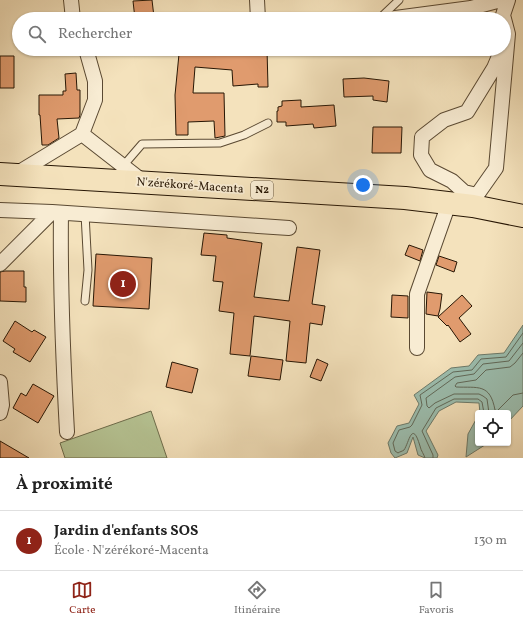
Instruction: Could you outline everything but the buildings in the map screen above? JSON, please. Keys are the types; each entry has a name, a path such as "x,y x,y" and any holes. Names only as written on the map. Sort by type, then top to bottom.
{"highway":[{"name":"N'zérékoré-Macenta","path":"7,174 405,198 449,203 475,201 523,216"}],"street":[{"path":"71,0 72,12"},
{"path":"257,0 258,12"},
{"path":"441,12 471,8 501,0"},
{"path":"504,12 508,0"},
{"path":"7,174 82,134 95,100 95,81 88,56"},
{"path":"499,56 494,68 467,112 444,120 422,137 421,155 430,170 452,181 475,201 496,168 505,56"},
{"path":"82,134 145,183"},
{"path":"417,348 417,294 449,203"},
{"path":"0,210 56,212 289,228"},
{"path":"0,264 56,212"},
{"path":"56,212 62,301 67,432"},
{"path":"0,382 2,404 0,413"}],"lane":[{"path":"386,12 399,0"},
{"path":"123,166 142,144 220,143 244,135 268,123"},
{"path":"84,214 88,270 85,301"}],"green space":[{"path":"151,411 167,458 65,458 60,443"}],"water":[{"path":"523,325 523,406 511,419 511,410 480,410 479,403 456,402 439,411 426,431 438,455 437,458 425,458 418,455 413,437 407,453 395,458 391,453 388,443 397,426 409,423 419,404 414,395 451,368 469,366 478,355 504,353"},
{"path":"475,421 475,446 483,446 466,457 468,434"}],"place":[{"name":"Jardin d'enfants SOS","path":"123,284"}]}
